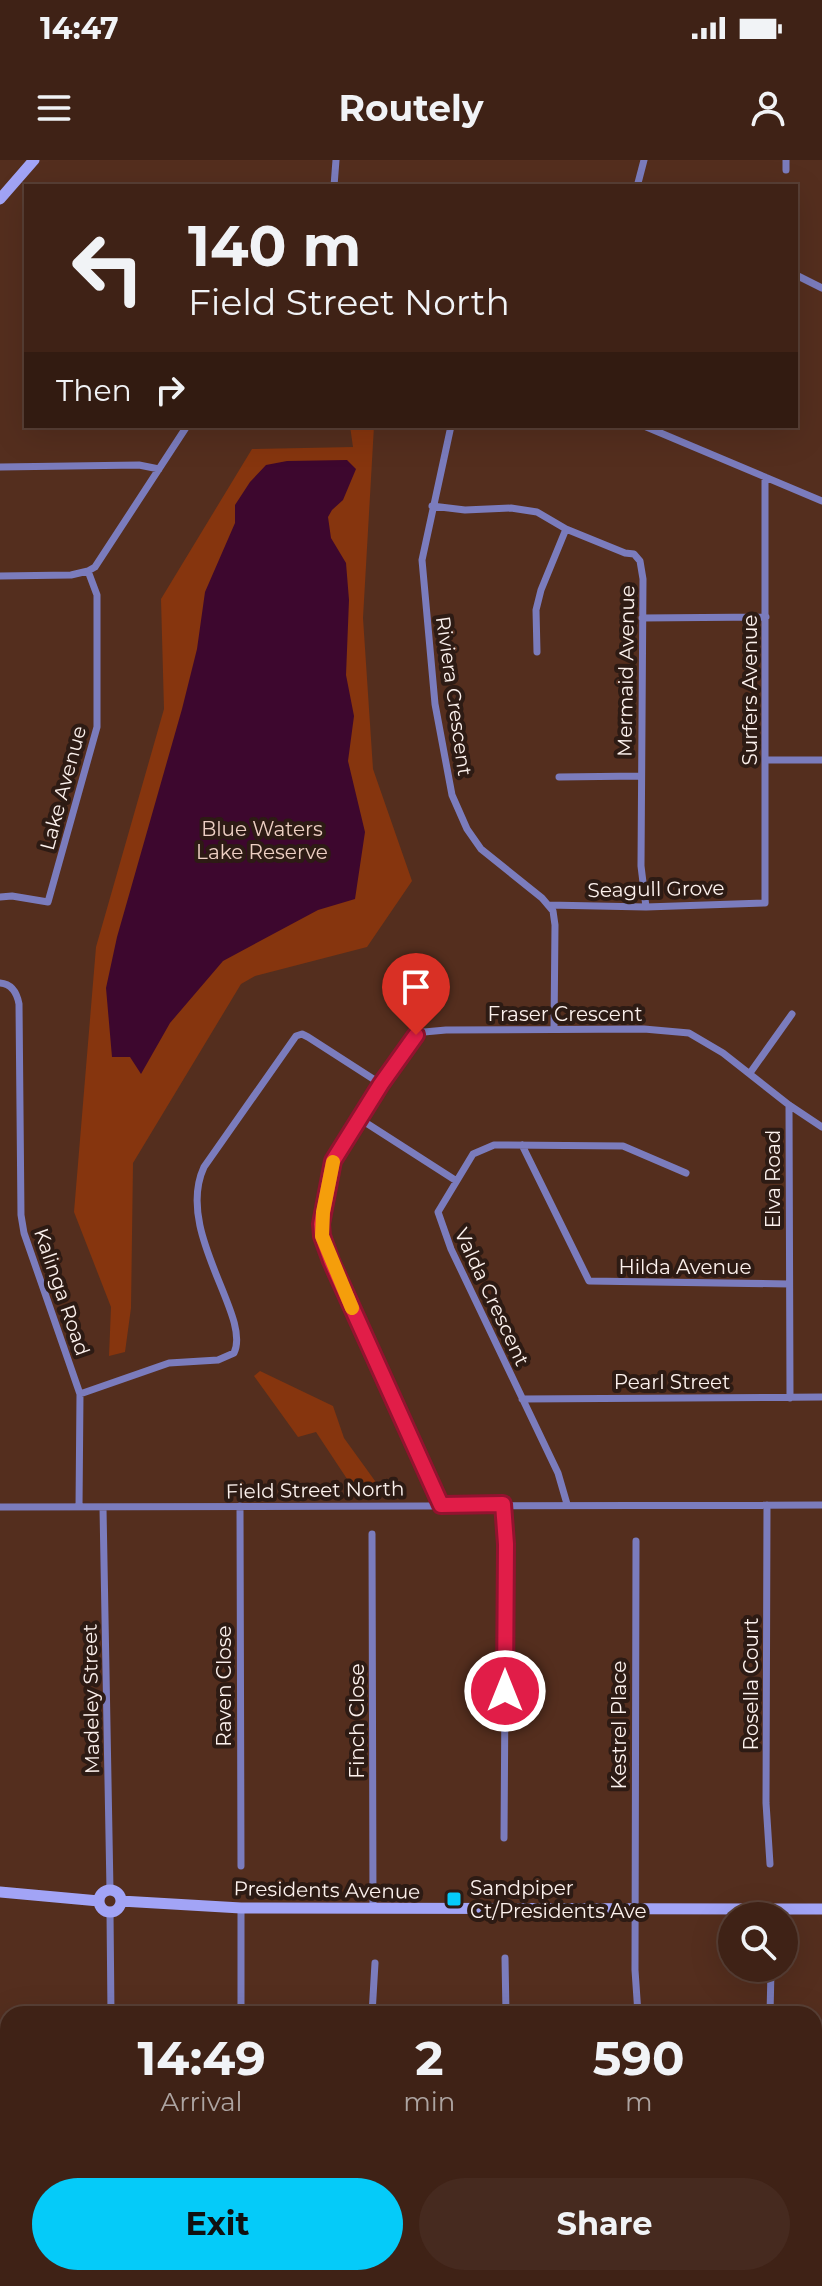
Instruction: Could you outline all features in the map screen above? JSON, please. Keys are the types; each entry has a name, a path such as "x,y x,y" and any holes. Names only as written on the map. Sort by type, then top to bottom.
{"street":[{"path":"0,199 34,160"},
{"path":"334,184 336,160"},
{"path":"637,182 644,160"},
{"path":"786,160 786,170"},
{"path":"798,276 822,288"},
{"path":"0,576 71,575 95,567 186,428"},
{"name":"Riviera Crescent","path":"451,428 422,560 435,704 452,795 467,829 481,849 548,905"},
{"path":"649,428 822,501"},
{"path":"0,467 139,465 159,469"},
{"name":"Surfers Avenue","path":"765,477 765,903"},
{"name":"Mermaid Avenue","path":"432,506 537,512 566,529 634,554 643,570 640,776 641,866 646,907"},
{"path":"537,652 536,610 566,529"},
{"name":"Lake Avenue","path":"0,897 48,902 95,738 99,718 97,595 88,571"},
{"path":"642,618 766,617"},
{"path":"766,760 822,760"},
{"path":"559,777 640,776"},
{"name":"Seagull Grove","path":"548,905 646,907 765,903"},
{"path":"548,905 553,911 555,925 554,1029"},
{"name":"Kalinga Road","path":"0,983 11,986 19,1004 20,1198 24,1233 80,1394 79,1507"},
{"path":"750,1073 792,1014"},
{"name":"Fraser Crescent","path":"441,1505 322,1236 323,1212 333,1161 409,1041 424,1032 554,1029 689,1033 750,1073 822,1127"},
{"path":"80,1394 169,1363 218,1360 234,1353 237,1334 204,1245 197,1206 198,1180 296,1036 302,1034 308,1037 381,1084"},
{"name":"Elva Road","path":"789,1105 790,1398"},
{"path":"360,1119 455,1180"},
{"name":"Valda Crescent","path":"567,1504 563,1483 440,1224 438,1212 473,1154 494,1145 623,1146 686,1173"},
{"name":"Hilda Avenue","path":"522,1145 589,1281 789,1284"},
{"name":"Pearl Street","path":"522,1399 822,1397"},
{"path":"503,1504 506,1544 504,1838"},
{"name":"Rosella Court","path":"767,1505 766,1803 770,1864"},
{"name":"Field Street North","path":"0,1507 822,1505"},
{"name":"Raven Close","path":"240,1506 241,1866"},
{"name":"Madeley Street","path":"103,1508 110,1890"},
{"name":"Finch Close","path":"372,1534 373,1908"},
{"name":"Kestrel Place","path":"636,1541 635,1910 638,2006"},
{"path":"110,1890 118,1893 121,1901 117,1909 110,1912 102,1909 99,1901 102,1893 110,1890"},
{"path":"0,1892 99,1901"},
{"name":"Presidents Avenue","path":"121,1901 241,1908 822,1909"},
{"path":"241,1908 241,2006"},
{"path":"110,1912 111,2006"},
{"path":"505,1958 506,2006"},
{"path":"372,2006 375,1963"},
{"path":"770,2006 771,1982"}],"green space":[{"path":"345,183 626,184 344,184"},
{"name":"Blue Waters Lake Reserve","path":"350,428 374,428 363,618 373,769 412,881 367,947 255,976 241,984 133,1163 131,1308 125,1352 109,1356 111,1307 74,1212 96,947 164,709 161,599 252,449 353,447"},
{"path":"260,1371 333,1406 344,1438 383,1492 355,1491 316,1432 298,1437 254,1376"}],"shaded area":[{"name":"Blue Waters Lake Reserve","path":"347,460 356,469 343,500 328,517 331,538 346,563 349,600 346,675 354,716 348,761 365,832 355,899 318,910 223,961 170,1023 141,1074 130,1057 112,1057 106,988 117,937 197,649 205,592 235,523 235,505 266,465 287,461"}],"slow traffic":[{"path":"333,1162 321,1224 322,1236 352,1308"}],"place":[{"name":"Sandpiper Ct/Presidents Ave","path":"454,1899"}],"route":[{"path":"416,1035 409,1041 333,1161 321,1224 322,1236 441,1505 503,1504 506,1544 505,1691"}]}
